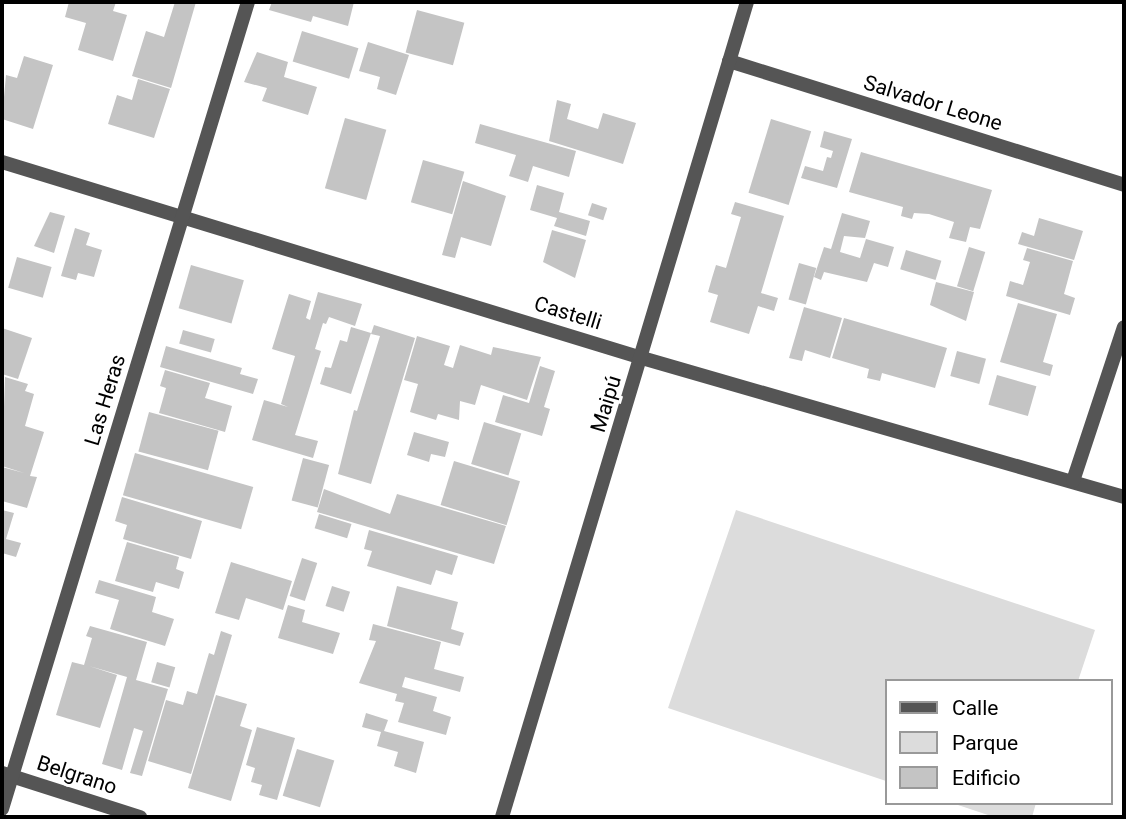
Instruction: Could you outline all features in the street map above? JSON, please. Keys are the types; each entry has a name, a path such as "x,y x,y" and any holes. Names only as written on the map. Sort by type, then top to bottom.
{"street":[{"name":"Las Heras","path":"2,809 7,774 248,2"},
{"name":"Maipú","path":"502,817 747,2"},
{"name":"Salvador Leone","path":"729,61 1124,184"},
{"name":"Castelli","path":"2,162 642,358 1124,497"},
{"path":"1073,481 1124,327"},
{"name":"Belgrano","path":"7,774 140,817"}],"green space":[{"path":"736,510 1095,630 1079,679 884,679 884,780 668,708"},
{"path":"958,805 1035,805 1032,817 994,817"}],"building":[{"path":"69,2 116,2 113,11 127,15 113,61 78,50 86,23 65,17"},
{"path":"175,2 196,2 171,88 132,76 146,31 164,37"},
{"path":"272,2 354,2 348,26 313,16 311,22 269,10"},
{"path":"417,10 464,23 453,65 406,53"},
{"path":"302,31 358,48 349,79 293,62"},
{"path":"368,42 409,55 396,95 377,89 380,77 359,71"},
{"path":"257,52 288,62 284,77 317,87 308,115 262,101 267,88 244,82"},
{"path":"24,56 53,65 33,129 2,119 6,75 17,78"},
{"path":"138,79 170,89 154,138 108,124 117,95 132,100"},
{"path":"557,100 571,104 567,119 598,129 603,113 636,123 623,164 549,141"},
{"path":"345,118 386,130 366,200 325,188"},
{"path":"771,119 811,131 789,205 748,193"},
{"path":"480,124 576,151 569,177 533,166 528,182 509,176 516,155 475,143"},
{"path":"824,131 852,139 837,188 801,178 805,166 823,171 827,157 831,158 833,151 820,147"},
{"path":"861,152 992,190 980,229 970,227 966,242 949,238 954,222 929,214 914,213 912,219 901,216 903,207 849,192"},
{"path":"423,160 464,172 452,214 411,202"},
{"path":"463,181 506,196 491,246 461,237 455,258 442,255"},
{"path":"537,185 564,193 559,212 590,221 586,236 554,226 557,218 530,210"},
{"path":"735,202 784,216 761,293 778,298 774,311 758,306 749,334 710,322 718,295 708,292 712,278 716,265 726,268 741,217 731,214"},
{"path":"592,203 607,208 603,220 588,215"},
{"path":"50,212 65,216 54,253 34,246"},
{"path":"842,213 870,221 865,238 844,236 840,252 860,258 866,239 894,247 888,267 874,263 867,282 824,272 821,280 814,277 824,247 831,249"},
{"path":"1039,218 1083,231 1074,260 1018,244 1022,232 1034,236"},
{"path":"75,228 90,233 86,245 102,250 94,277 78,273 76,280 61,276"},
{"path":"552,230 586,240 575,278 543,262"},
{"path":"969,247 985,252 973,291 957,286"},
{"path":"1027,248 1073,261 1064,294 1075,298 1070,315 1006,296 1010,281 1023,285 1030,262 1023,260"},
{"path":"906,250 941,261 936,280 900,269"},
{"path":"17,257 52,267 43,298 8,288"},
{"path":"799,263 816,268 806,304 789,300"},
{"path":"191,265 244,280 231,323 179,308"},
{"path":"936,282 974,292 966,321 930,305"},
{"path":"318,292 362,304 355,326 329,317 326,324 323,323 315,349 321,351 295,435 318,441 313,458 252,440 264,400 288,407 281,404 295,356 272,349 289,294 311,301 306,318 310,320"},
{"path":"1018,303 1057,314 1043,362 1053,365 1050,376 1000,362"},
{"path":"804,307 842,318 830,358 805,350 802,361 789,358"},
{"path":"844,318 947,348 935,388 882,373 880,381 867,378 869,369 832,358"},
{"path":"374,325 415,338 371,484 338,474 354,410 357,411 380,336 371,334"},
{"path":"351,327 371,333 351,394 320,384 325,367 331,368 340,340 347,342"},
{"path":"2,328 32,338 18,379 2,374"},
{"path":"183,330 215,339 211,353 179,343"},
{"path":"417,336 450,346 444,365 453,368 460,345 491,355 493,347 541,357 527,400 481,385 475,405 460,401 459,420 438,414 436,420 410,412 418,384 404,380"},
{"path":"166,346 242,368 240,374 258,379 253,394 160,367"},
{"path":"957,351 986,359 979,384 950,376"},
{"path":"540,366 555,371 544,407 550,409 542,436 495,422 503,395 529,403"},
{"path":"165,370 210,383 205,398 232,406 225,432 159,413 166,388 160,386"},
{"path":"997,375 1036,386 1028,416 988,405"},
{"path":"5,377 28,384 25,391 34,394 25,426 44,432 30,476 37,477 27,508 2,501 2,467 24,473 2,466"},
{"path":"149,412 219,431 208,470 138,452"},
{"path":"484,422 521,433 508,475 471,464"},
{"path":"414,432 449,442 445,457 431,454 429,462 407,455"},
{"path":"135,453 253,487 241,529 123,495"},
{"path":"303,458 329,465 318,507 292,501"},
{"path":"454,461 520,481 507,525 441,505"},
{"path":"324,489 390,514 397,494 506,526 494,564 317,512"},
{"path":"122,497 202,521 191,559 123,539 127,525 115,521"},
{"path":"2,510 14,513 6,539 21,543 16,557 2,553"},
{"path":"319,514 352,524 347,538 315,528"},
{"path":"369,530 458,556 452,575 436,570 431,585 367,566 372,551 364,549"},
{"path":"127,542 179,557 176,569 184,572 179,589 156,582 153,592 115,581"},
{"path":"302,558 317,563 305,601 290,596"},
{"path":"231,562 292,581 283,610 246,598 239,620 215,613"},
{"path":"99,580 156,597 152,612 174,619 165,646 110,629 119,600 95,593"},
{"path":"332,586 350,592 344,612 326,606"},
{"path":"397,586 458,602 451,629 464,633 460,646 387,626"},
{"path":"288,605 305,610 302,622 340,633 333,654 278,638"},
{"path":"373,624 441,642 434,669 464,677 460,692 405,677 402,687 437,697 433,711 451,717 446,735 398,722 404,703 395,701 397,694 359,683 376,641 369,640"},
{"path":"90,626 147,642 136,680 168,689 142,776 130,773 143,731 134,728 122,770 102,764 127,677 89,666 117,675 100,728 56,715 72,662 84,665 92,638 86,636"},
{"path":"221,631 232,635 191,774 148,761 166,700 183,705 187,691 197,694 209,653 214,655"},
{"path":"157,662 175,667 169,687 151,682"},
{"path":"216,695 247,704 240,726 252,730 231,801 188,788"},
{"path":"366,713 388,720 384,731 424,742 416,773 394,766 398,752 377,746 381,732 362,727"},
{"path":"257,727 295,738 277,800 259,795 262,785 251,782 255,768 246,765"},
{"path":"297,749 334,760 320,807 283,796"}]}
